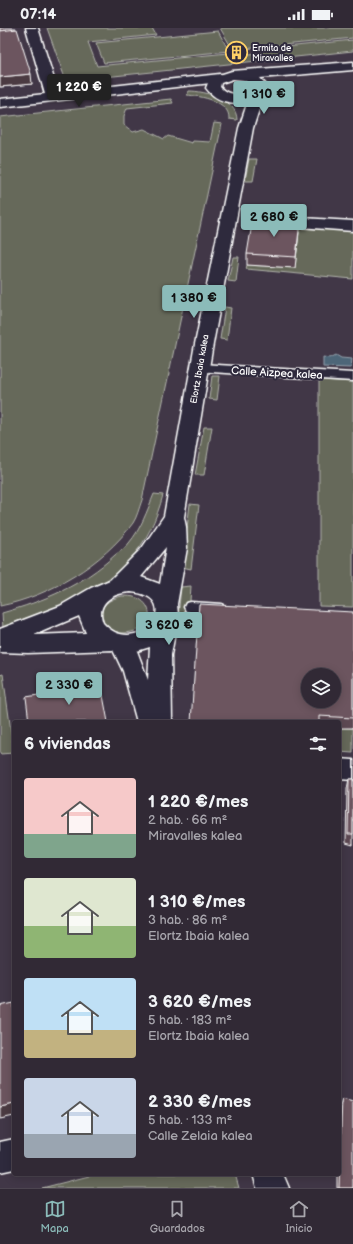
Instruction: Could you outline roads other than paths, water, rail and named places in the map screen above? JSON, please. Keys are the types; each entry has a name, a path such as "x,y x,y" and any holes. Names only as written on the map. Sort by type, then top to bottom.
{"street":[{"path":"25,32 53,98"},
{"path":"220,89 239,75 353,66"},
{"path":"0,103 155,86 220,89 247,97 274,80 316,70"},
{"path":"239,75 252,78 257,81 260,90"},
{"name":"Elortz Ibaia kalea","path":"220,89 241,109 246,128"},
{"name":"Elortz Ibaia kalea","path":"119,584 135,572 163,537 174,516 200,368 246,128 260,90"},
{"path":"251,220 353,226"},
{"name":"Elortz Ibaia kalea","path":"160,720 160,655 177,528 174,516"},
{"path":"0,638 80,606 108,588 119,584 143,585 152,589 166,611 160,630 151,638 125,644 102,636 94,628 90,619 89,610 99,594"},
{"path":"0,643 41,644 80,641 117,642 126,650 133,665 148,720"},
{"path":"341,769 353,770"},
{"path":"0,1157 12,1154"},
{"path":"269,1176 273,1188"}],"lane":[{"name":"Calle Aizpea kalea","path":"200,368 353,377"},
{"path":"191,607 230,608"}],"water":[{"path":"336,355 341,358 352,359 351,368 323,367 323,357 330,358"}],"place":[{"name":"Ermita de Miravalles","path":"237,53"}]}
